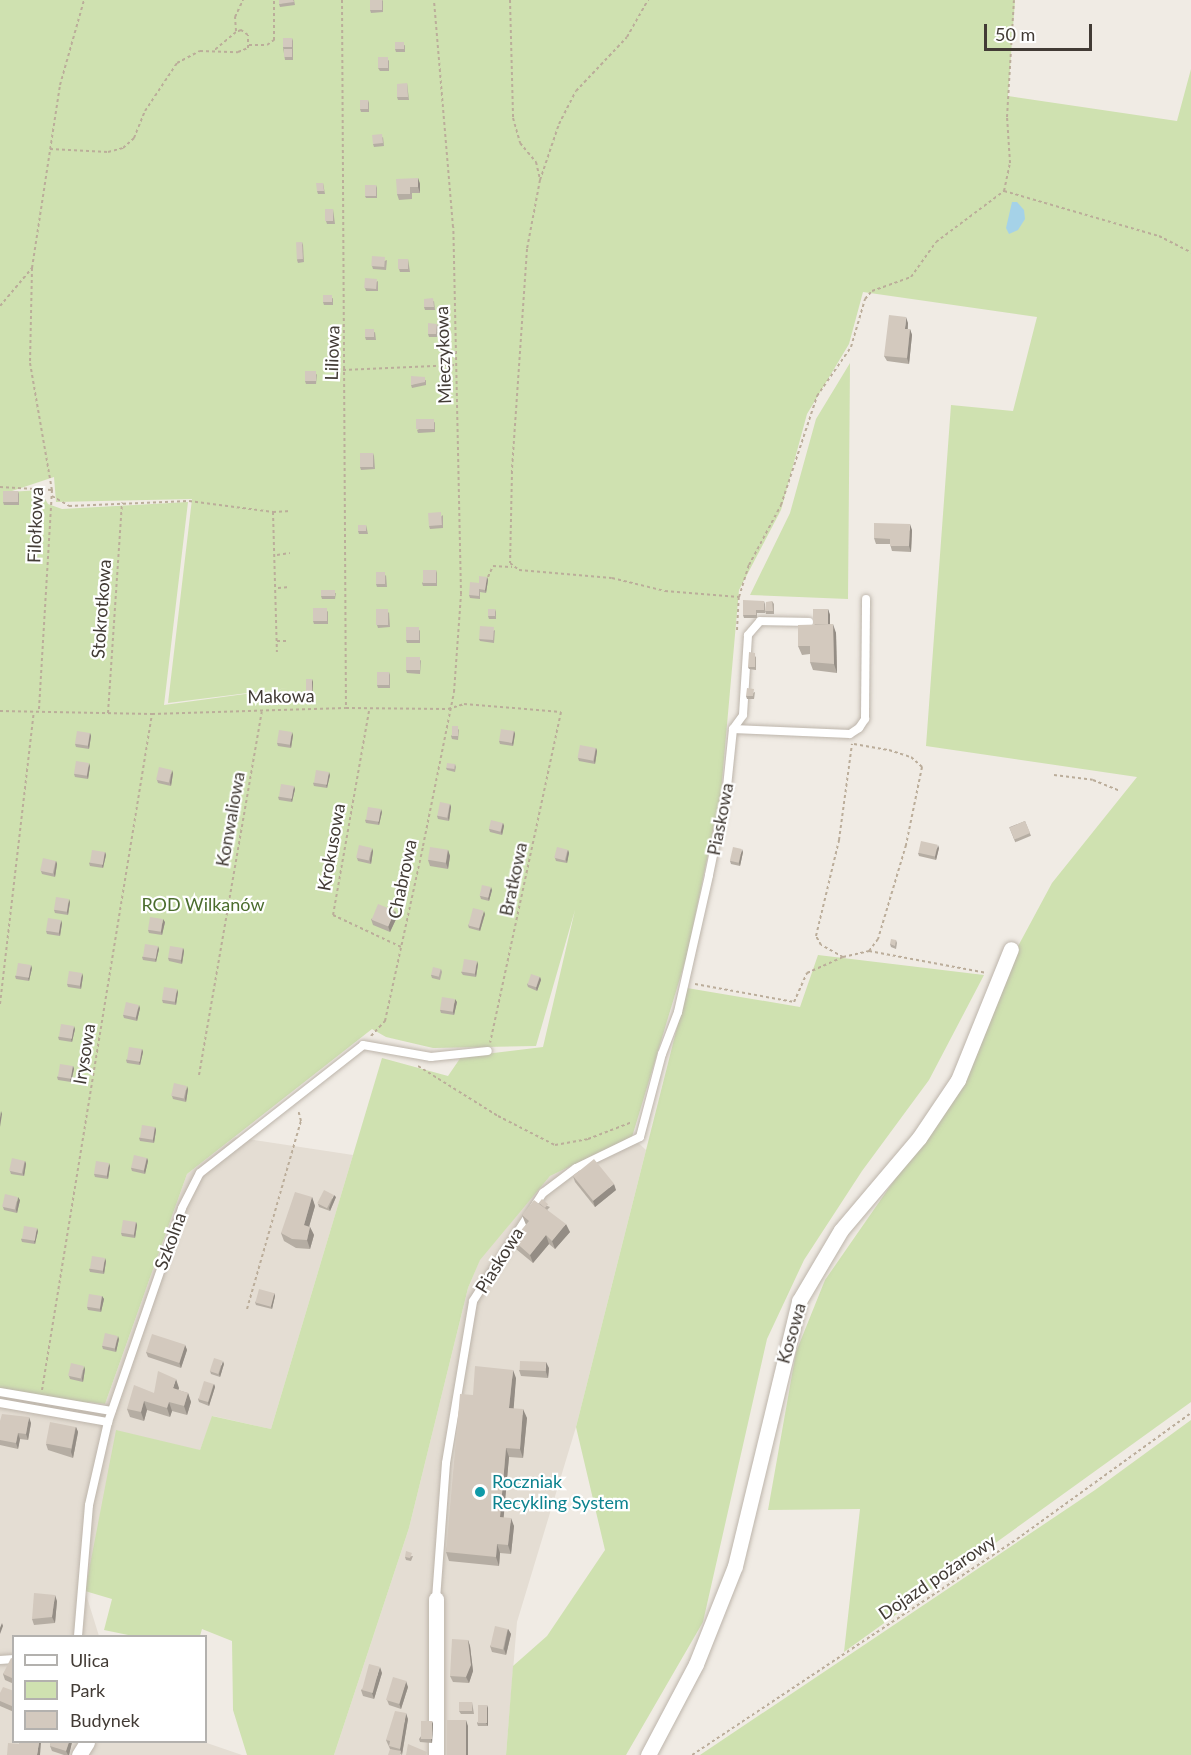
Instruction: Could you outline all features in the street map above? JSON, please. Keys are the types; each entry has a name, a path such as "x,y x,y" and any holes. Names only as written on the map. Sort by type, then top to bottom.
{"street":[{"name":"Kosowa","path":"648,1755 696,1664 735,1566 799,1301 841,1230 919,1138 958,1080 1011,949"},
{"name":"Piaskowa","path":"436,1599 436,1755"}],"lane":[{"path":"733,729 850,734 866,719 866,599"},
{"name":"Piaskowa","path":"436,1599 446,1463 473,1302 543,1193 576,1168 640,1137 644,1117 678,1012 727,788 733,729 743,715 748,635 760,621 809,622"},
{"path":"363,1045 431,1057 488,1051"},
{"name":"Szkolna","path":"78,1635 88,1505 108,1422 192,1185 200,1173 363,1045"},
{"path":"0,1392 111,1411"},
{"path":"0,1403 108,1422"}],"path":[{"path":"0,306 32,268 40,240 50,148 60,85 84,0"},
{"path":"236,32 235,18 243,0"},
{"path":"50,148 108,152 123,148 134,138 145,111 177,63 200,51 238,52 249,45 267,45 274,40 274,0"},
{"name":"Liliowa","path":"342,0 346,315 343,369 346,708"},
{"name":"Mieczykowa","path":"434,0 453,226 462,555 454,692 448,710"},
{"path":"510,0 513,118 520,143 536,162 540,180"},
{"path":"512,567 512,471 527,249 540,180 559,124 576,91 627,37 648,0"},
{"path":"739,602 749,565 781,505 817,396 851,347 865,299 872,291 910,277 936,242 1004,191 1010,163 1007,117 1014,0"},
{"path":"213,51 236,32"},
{"path":"236,32 248,35 249,45"},
{"path":"1004,191 1159,236 1191,252"},
{"name":"Filołkowa","path":"32,268 30,363 52,490 39,712"},
{"path":"343,369 457,364"},
{"path":"0,487 52,490"},
{"path":"52,496 69,506 189,501 273,512 291,511"},
{"name":"Stokrotkowa","path":"108,713 122,504"},
{"path":"273,512 277,555 277,652"},
{"path":"277,555 290,553"},
{"path":"489,577 492,566 512,567 612,578 665,591 739,597"},
{"path":"277,588 290,587"},
{"path":"277,641 289,641"},
{"name":"Makowa","path":"0,711 152,714 346,708 448,710 464,704 561,712"},
{"name":"Konwaliowa","path":"199,1075 262,710"},
{"name":"Krokusowa","path":"369,710 333,915 401,947"},
{"name":"Chabrowa","path":"363,1045 385,1021 448,710"},
{"path":"0,1004 34,712"},
{"name":"Bratkowa","path":"488,1051 561,712"},
{"name":"Irysowa","path":"41,1398 152,714"},
{"path":"843,957 821,945 816,936 839,840 852,744 850,734"},
{"path":"852,744 890,750 911,757 922,766 906,845 878,939 869,951"},
{"path":"1054,775 1093,780 1120,791"},
{"path":"683,982 794,1002 807,973 843,957 869,951 1002,975"},
{"path":"401,1053 433,1078 555,1145 588,1139 644,1117"},
{"path":"247,1309 300,1121 299,1111 290,1102"},
{"name":"Dojazd pożarowy","path":"692,1755 1017,1539 1191,1413"}],"shaded area":[{"path":"235,1137 353,1155 271,1429 213,1416 200,1450 85,1591 99,1635 12,1635 12,1743 207,1743 242,1755 0,1755 0,1395 86,1411 88,1402 105,1404 187,1174"},
{"path":"632,1137 646,1150 576,1427 517,1622 506,1755 334,1755 409,1528 468,1288 480,1259 550,1176"}],"green space":[{"name":"ROD Wilkanów","path":"0,0 1015,0 1008,96 1177,121 1191,69 1191,1402 844,1652 860,1509 768,1510 796,1352 825,1280 968,1074 1016,950 1052,883 1137,777 926,746 951,405 1013,411 1037,317 863,292 849,344 807,414 781,510 739,590 721,792 687,955 632,1137 550,1176 480,1260 468,1288 409,1528 334,1755 247,1755 233,1710 232,1641 202,1629 200,1635 128,1635 104,1630 112,1599 85,1591 116,1430 200,1450 212,1416 271,1429 382,1058 448,1076 461,1057 543,1047 575,910 536,1046 433,1048 386,1037 372,1029 187,1174 105,1404 88,1402 86,1411 0,1395","holes":["54,477 56,502 192,499 168,703 289,688 164,705 188,502 62,509 48,504 40,490 9,492"]},
{"path":"850,363 848,599 750,595 790,513 816,419"},
{"path":"818,955 984,975 929,1080 862,1171 804,1260 767,1339 703,1622 626,1755 506,1755 513,1666 547,1636 605,1550 576,1427 687,988 800,1007"},
{"path":"1191,1420 1191,1755 700,1755 1095,1490"}],"water":[{"path":"1012,202 1017,202 1024,210 1025,219 1018,230 1009,234 1006,228"}],"building":[{"path":"279,0 293,0 294,2 279,4"},
{"path":"370,0 382,0 382,10 370,10"},
{"path":"283,38 292,38 292,47 283,47"},
{"path":"395,42 404,42 404,49 395,49"},
{"path":"284,49 292,49 292,57 284,57"},
{"path":"378,57 388,57 388,68 378,68"},
{"path":"407,83 408,97 397,97 397,84"},
{"path":"360,100 368,100 368,109 360,109"},
{"path":"382,134 383,143 373,144 372,135"},
{"path":"418,178 418,187 410,187 410,194 397,194 396,179"},
{"path":"316,183 323,183 324,191 317,191"},
{"path":"365,185 376,185 376,196 365,196"},
{"path":"325,209 333,209 333,221 325,221"},
{"path":"296,242 302,242 303,259 297,259"},
{"path":"372,256 385,257 384,267 371,266"},
{"path":"398,259 408,259 408,269 398,269"},
{"path":"365,278 377,279 376,289 364,288"},
{"path":"323,295 332,295 332,302 323,302"},
{"path":"433,298 434,307 424,307 424,299"},
{"path":"889,315 906,317 905,329 910,329 907,358 884,356"},
{"path":"428,323 437,324 436,334 428,334"},
{"path":"365,329 374,329 374,337 365,337"},
{"path":"305,371 316,371 316,381 305,381"},
{"path":"411,376 425,377 425,382 411,385"},
{"path":"416,419 434,419 434,429 416,429"},
{"path":"360,453 373,453 373,467 360,467"},
{"path":"3,491 18,491 18,502 3,502"},
{"path":"441,512 442,525 429,526 428,513"},
{"path":"874,523 910,524 909,546 890,546 890,539 874,538"},
{"path":"358,525 366,525 366,531 358,531"},
{"path":"423,570 436,570 436,583 423,583"},
{"path":"376,572 385,572 385,584 376,584"},
{"path":"479,576 487,577 485,590 479,589 479,596 469,595 470,582 479,583"},
{"path":"321,590 335,590 335,596 321,596"},
{"path":"743,600 764,601 764,610 756,610 756,615 743,615"},
{"path":"772,601 773,611 765,611 766,602"},
{"path":"313,608 327,608 327,621 313,621"},
{"path":"376,609 388,609 388,625 376,625"},
{"path":"488,609 495,609 495,616 488,616"},
{"path":"813,609 828,609 828,624 813,624"},
{"path":"833,624 834,664 810,662 810,646 798,646 798,625"},
{"path":"480,626 494,627 493,640 479,639"},
{"path":"406,627 419,627 419,640 406,640"},
{"path":"749,652 755,653 755,667 748,667"},
{"path":"406,657 420,657 420,670 406,670"},
{"path":"377,672 389,672 389,685 377,685"},
{"path":"306,679 312,679 312,696 306,696"},
{"path":"747,688 754,689 753,696 746,696"},
{"path":"452,726 458,726 458,736 452,736"},
{"path":"501,729 514,731 512,743 499,741"},
{"path":"279,730 292,732 290,745 277,743"},
{"path":"77,731 90,733 88,746 75,744"},
{"path":"580,745 596,748 593,761 578,758"},
{"path":"76,761 89,763 87,776 74,774"},
{"path":"447,763 455,764 454,769 446,768"},
{"path":"159,767 172,770 169,783 156,780"},
{"path":"316,770 329,772 327,785 314,783"},
{"path":"281,784 294,786 292,799 279,797"},
{"path":"440,802 450,804 447,818 437,816"},
{"path":"368,807 381,809 379,822 366,820"},
{"path":"491,820 503,823 500,832 489,829"},
{"path":"1025,821 1030,833 1014,840 1009,828"},
{"path":"921,841 938,845 935,857 918,853"},
{"path":"359,845 372,848 369,861 356,858"},
{"path":"430,847 448,850 446,863 428,860"},
{"path":"557,847 568,850 565,860 554,858"},
{"path":"733,847 742,849 739,863 730,861"},
{"path":"92,850 105,852 103,865 90,863"},
{"path":"43,858 56,861 53,874 40,871"},
{"path":"482,885 491,887 488,898 480,896"},
{"path":"56,897 69,899 67,912 54,910"},
{"path":"378,904 395,911 388,927 372,920"},
{"path":"473,908 484,911 479,928 468,925"},
{"path":"150,917 163,919 161,932 148,930"},
{"path":"48,918 61,920 59,933 46,931"},
{"path":"891,939 896,940 895,946 890,944"},
{"path":"145,944 158,946 156,959 143,957"},
{"path":"170,946 183,948 181,960 168,958"},
{"path":"464,959 477,961 475,974 462,972"},
{"path":"18,963 31,965 29,978 16,976"},
{"path":"433,967 441,969 439,977 431,975"},
{"path":"69,971 82,973 80,986 67,984"},
{"path":"531,974 540,977 536,987 528,984"},
{"path":"164,987 177,989 175,1002 162,1000"},
{"path":"442,997 455,999 453,1012 440,1010"},
{"path":"126,1002 139,1005 136,1018 123,1015"},
{"path":"61,1024 74,1026 72,1039 59,1037"},
{"path":"129,1047 142,1049 140,1062 127,1060"},
{"path":"60,1064 73,1066 71,1079 58,1077"},
{"path":"174,1083 187,1086 184,1099 171,1096"},
{"path":"142,1125 155,1127 153,1140 140,1138"},
{"path":"134,1155 147,1158 144,1171 131,1168"},
{"path":"12,1158 25,1161 22,1174 9,1171"},
{"path":"594,1159 614,1184 593,1201 573,1176"},
{"path":"96,1161 109,1163 107,1176 94,1174"},
{"path":"324,1190 334,1195 327,1208 317,1203"},
{"path":"295,1192 312,1197 304,1225 310,1227 307,1240 292,1239 281,1233"},
{"path":"5,1194 18,1197 15,1210 2,1207"},
{"path":"542,1199 548,1204 545,1208 539,1203"},
{"path":"534,1200 566,1224 552,1241 546,1235 530,1255 513,1240 529,1221 522,1215"},
{"path":"123,1220 136,1222 134,1235 121,1233"},
{"path":"24,1226 37,1228 35,1241 22,1239"},
{"path":"92,1256 105,1258 103,1271 90,1269"},
{"path":"259,1289 274,1293 271,1307 255,1303"},
{"path":"89,1294 102,1296 100,1309 87,1307"},
{"path":"105,1333 118,1336 115,1349 102,1346"},
{"path":"152,1334 185,1345 179,1363 146,1352"},
{"path":"214,1358 223,1361 218,1374 210,1371"},
{"path":"520,1361 546,1362 546,1371 520,1370"},
{"path":"71,1363 84,1366 81,1379 68,1376"},
{"name":"Roczniak Recykling System","path":"475,1366 513,1370 509,1408 523,1409 520,1449 506,1448 500,1517 511,1518 508,1545 497,1544 496,1557 446,1552 460,1394 473,1395"},
{"path":"158,1371 176,1379 173,1388 188,1393 184,1406 169,1402 167,1408 144,1401 141,1412 127,1409 134,1385 154,1393"},
{"path":"204,1381 214,1384 208,1402 198,1399"},
{"path":"2,1414 29,1417 26,1434 18,1433 16,1443 0,1440"},
{"path":"50,1422 76,1427 71,1449 46,1444"},
{"path":"406,1551 412,1553 410,1558 405,1557"},
{"path":"34,1593 55,1595 52,1617 32,1619"},
{"path":"495,1626 508,1629 503,1649 490,1646"},
{"path":"452,1639 468,1640 471,1665 466,1677 450,1676"},
{"path":"11,1658 12,1658 12,1678 3,1674"},
{"path":"369,1664 380,1667 373,1693 362,1690"},
{"path":"393,1677 406,1681 399,1704 386,1700"},
{"path":"3,1687 12,1690 12,1706 0,1701"},
{"path":"459,1702 472,1702 472,1711 459,1711"},
{"path":"478,1705 487,1705 487,1723 478,1723"},
{"path":"395,1711 406,1713 400,1749 389,1746 390,1741 386,1740"},
{"path":"447,1720 466,1720 466,1755 447,1755"},
{"path":"421,1721 432,1721 432,1739 421,1739"},
{"path":"8,1743 39,1743 37,1755 7,1755"},
{"path":"51,1743 69,1743 66,1751 50,1746"},
{"path":"408,1744 427,1752 426,1755 406,1755"},
{"path":"390,1749 401,1751 400,1755 388,1755"}],"place":[{"name":"Roczniak Recykling System","path":"480,1492"}]}
